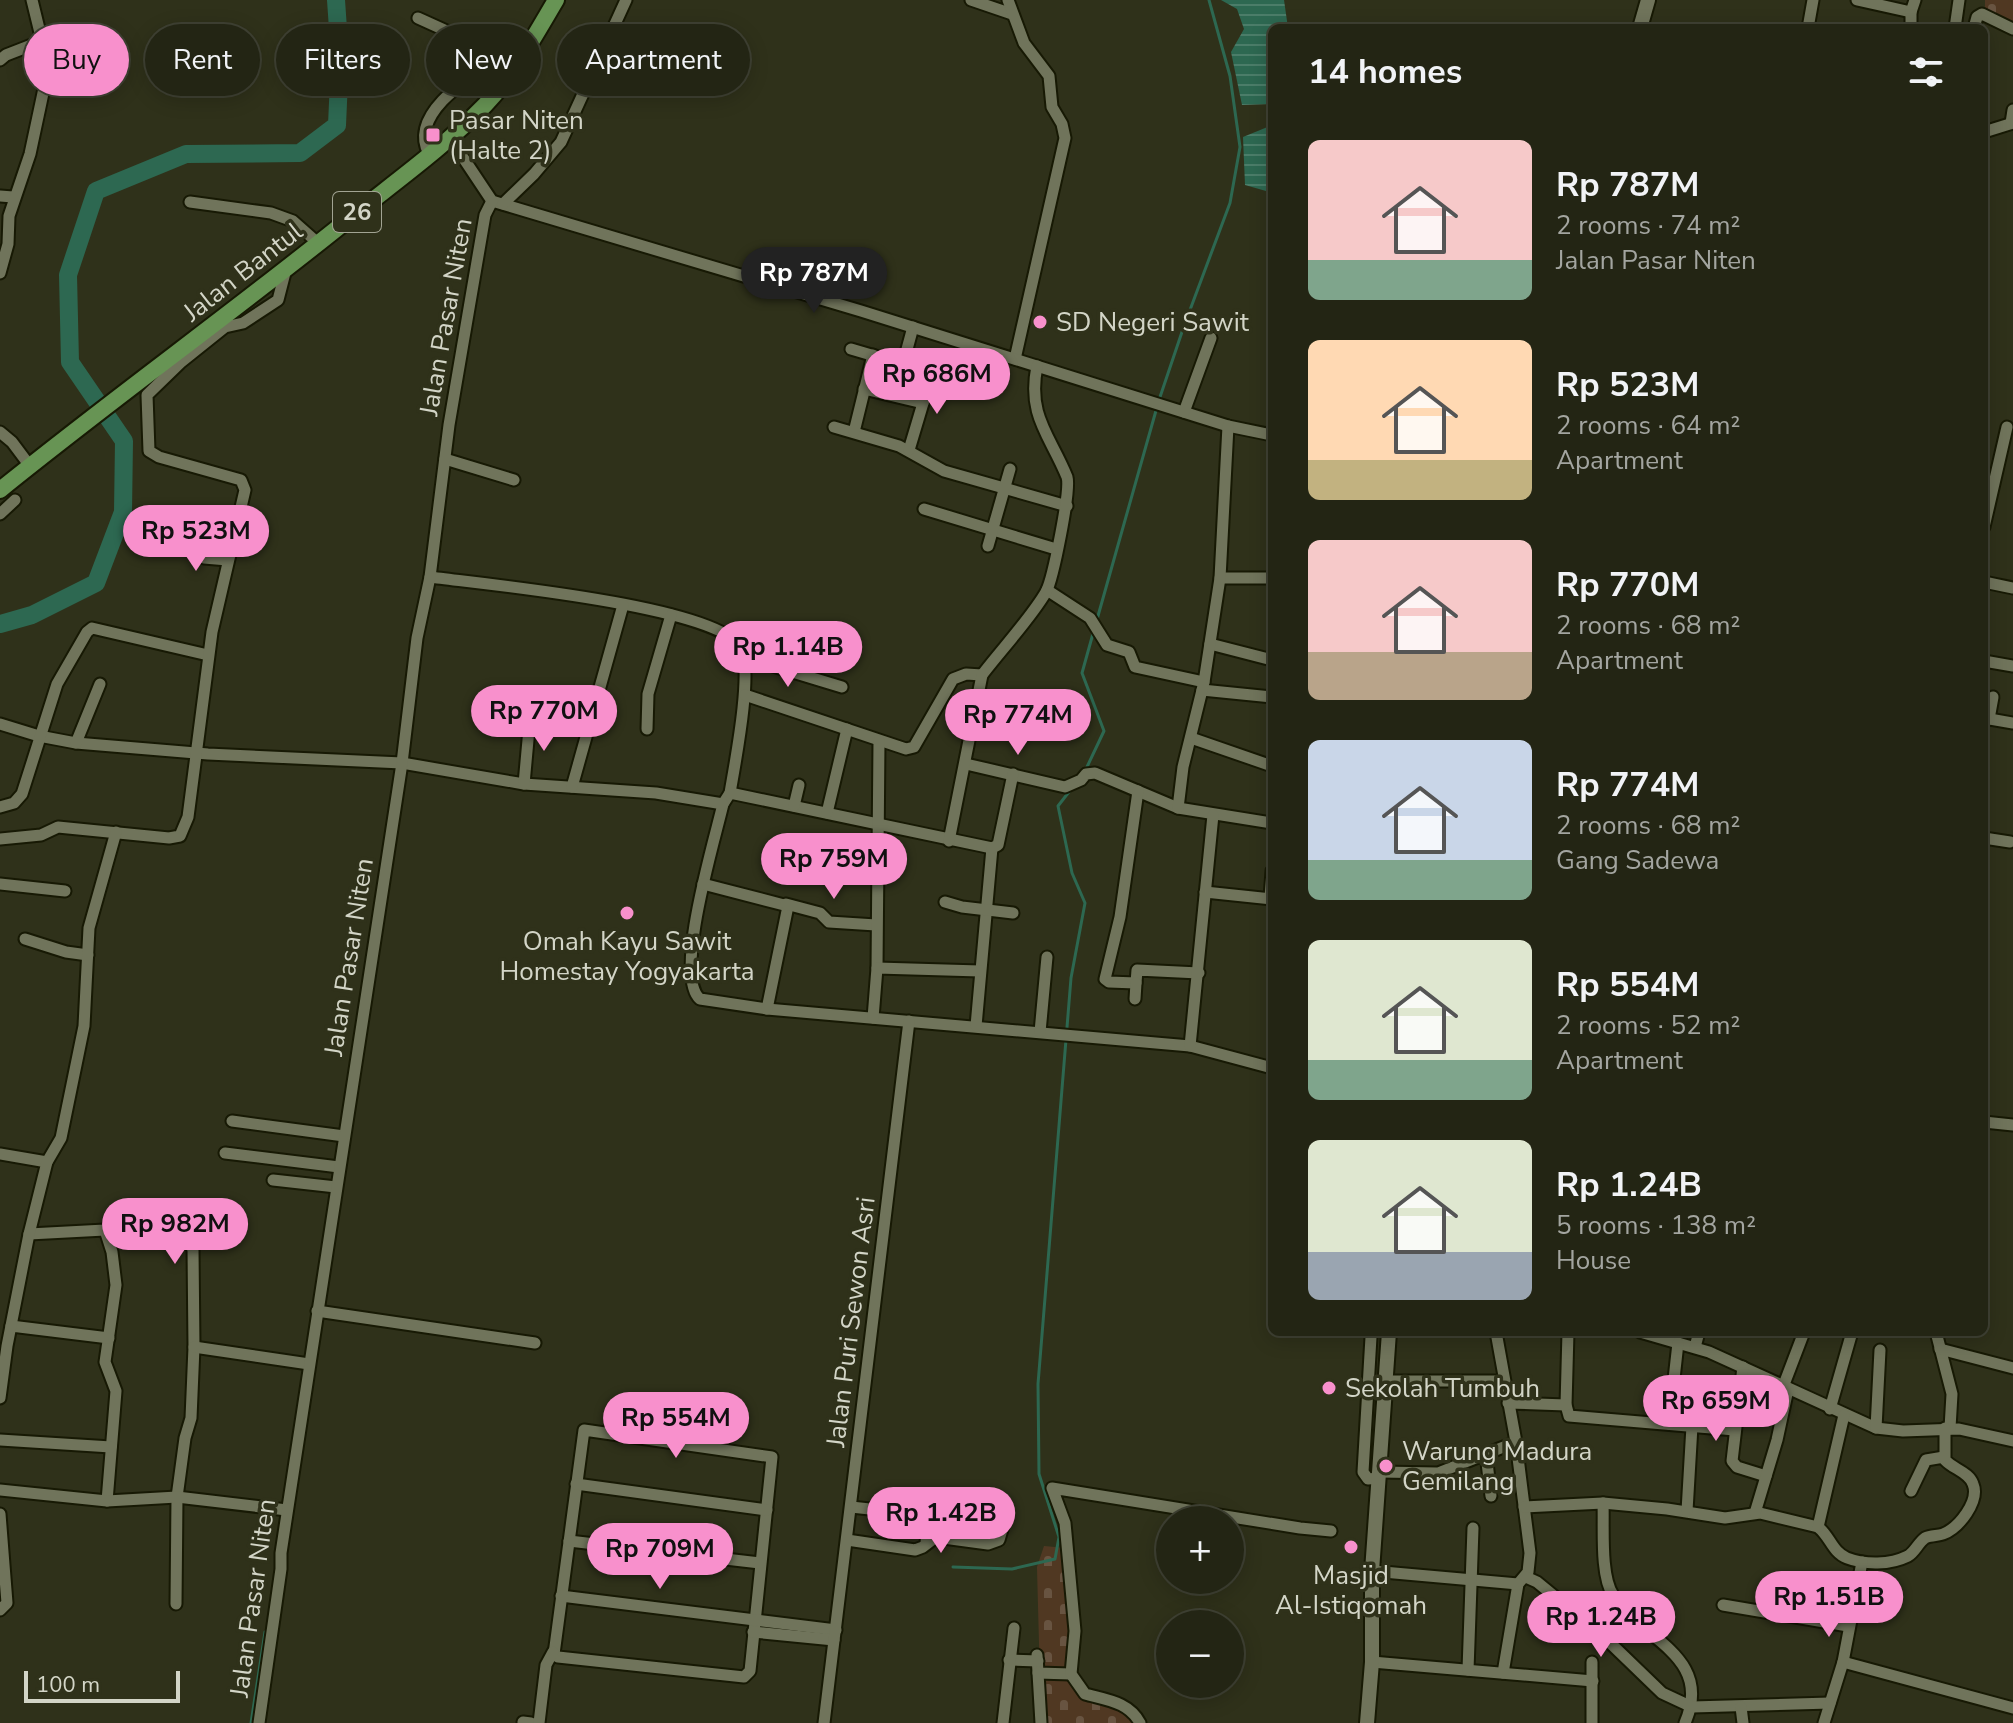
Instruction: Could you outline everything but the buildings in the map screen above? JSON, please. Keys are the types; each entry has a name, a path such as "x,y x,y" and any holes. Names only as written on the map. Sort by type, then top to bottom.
{"main road":[{"name":"Jalan Bantul","path":"541,26 556,0"},
{"name":"Jalan Bantul","path":"0,490 27,462 222,323 450,138 493,96"}],"street":[{"path":"32,0 38,24"},
{"path":"498,202 534,174 561,142 626,0"},
{"path":"971,0 1012,14"},
{"path":"1008,0 1024,43 1049,76 1052,107 1065,131 1015,359"},
{"path":"1641,24 1648,0"},
{"path":"1809,24 1813,0"},
{"path":"1857,0 1913,6"},
{"path":"1956,24 1959,0"},
{"path":"1975,24 1977,17 1982,14 2013,29"},
{"path":"418,18 431,24"},
{"path":"0,60 24,48"},
{"path":"0,273 8,244 13,197 30,154 42,96"},
{"path":"429,154 424,144 427,121 447,96"},
{"path":"1988,131 2012,123 2013,110"},
{"name":"Jalan Pasar Niten","path":"450,138 498,202 1228,426 1268,434"},
{"path":"0,196 13,197"},
{"path":"190,202 271,213 293,221 319,244"},
{"name":"Jalan Pasar Niten","path":"259,1723 287,1510 402,763 417,638 430,577 463,333 485,215 498,202"},
{"path":"0,839 41,835 58,827 169,838 180,836 188,817 208,655 245,490 241,480 159,457 149,451 146,399 151,389 222,323"},
{"path":"903,364 913,327"},
{"path":"1184,412 1211,338"},
{"path":"851,349 953,379"},
{"path":"854,432 873,355"},
{"path":"949,841 982,675 1047,590 1067,506 1068,481 1035,407 1037,366"},
{"path":"909,450 932,373"},
{"path":"864,389 923,403"},
{"path":"1178,808 1183,767 1203,686 1220,578 1228,426"},
{"path":"834,427 909,450 938,469 1067,506"},
{"path":"1988,510 2007,427"},
{"path":"0,432 27,462"},
{"path":"445,459 514,480"},
{"path":"988,546 1010,469"},
{"path":"0,514 15,500"},
{"path":"924,509 1056,549"},
{"path":"172,545 204,551 204,558 228,560"},
{"path":"430,577 586,597 671,615 723,631 735,639 743,651 745,695 730,793 723,804 703,884 690,966 696,996 706,1001 767,1009 1190,1046 1268,1067"},
{"path":"1220,578 1268,578"},
{"path":"1988,583 2013,588"},
{"path":"1047,590 1090,618 1107,645 1129,652 1137,668 1203,686 1268,696"},
{"path":"572,787 623,605"},
{"path":"647,729 648,694 671,615"},
{"path":"0,807 14,803 22,794 57,684 79,642 92,628 208,655"},
{"path":"1210,644 1268,659"},
{"path":"743,657 842,687"},
{"path":"1988,662 2013,666"},
{"path":"745,695 906,749 914,747 953,679 966,674 982,675"},
{"path":"76,743 100,684"},
{"path":"1988,714 1993,697"},
{"path":"524,784 530,718"},
{"path":"1988,718 2013,723"},
{"path":"0,724 76,743 195,753 402,763 524,784 656,793 723,804"},
{"path":"827,813 847,729"},
{"path":"1191,738 1268,765"},
{"path":"873,1018 877,968 879,741"},
{"path":"966,764 1065,787 1081,780 1086,774 1095,773 1178,808 1268,822"},
{"path":"730,793 992,848 998,845 1013,774"},
{"path":"794,806 799,785"},
{"path":"1136,983 1109,982 1105,976 1120,917 1138,791"},
{"path":"1190,1046 1213,815"},
{"path":"0,1398 29,1234 47,1162 61,1138 84,1026 89,928 116,832"},
{"path":"1988,839 2010,842"},
{"path":"976,1026 992,848"},
{"path":"0,884 65,891"},
{"path":"703,884 820,913 829,922 876,925"},
{"path":"1205,892 1268,899"},
{"path":"945,902 1013,913"},
{"path":"767,1009 788,910 786,904"},
{"path":"25,939 66,952 88,955"},
{"path":"1040,1032 1047,957"},
{"path":"877,968 980,971"},
{"path":"1135,999 1137,970 1199,973"},
{"name":"Jalan Puri Sewon Asri","path":"824,1723 909,1021"},
{"path":"232,1121 344,1136"},
{"path":"1988,1122 2013,1125"},
{"path":"225,1153 339,1167"},
{"path":"0,1154 47,1162"},
{"path":"273,1180 336,1187"},
{"path":"29,1234 105,1230 112,1222 185,1238 193,1249 191,1418 185,1438 177,1497 176,1604"},
{"path":"105,1230 112,1252 116,1285 105,1362 116,1391 107,1501"},
{"path":"317,1311 535,1343"},
{"path":"11,1326 109,1338"},
{"path":"1367,1723 1372,1662 1372,1571 1389,1336"},
{"path":"1497,1336 1516,1442 1530,1553 1503,1673"},
{"path":"1568,1336 1566,1411 1571,1417 1735,1430"},
{"path":"1662,1336 1743,1367 1876,1428 1903,1431 1948,1428 2013,1441"},
{"path":"1695,1347 1698,1336"},
{"path":"1755,1513 1777,1440 1785,1388 1803,1336"},
{"path":"1830,1409 1851,1336"},
{"path":"1524,1507 1603,1503 1725,1518 1755,1513 1818,1527 1836,1551 1862,1562 1884,1562 1907,1556 1925,1539 1947,1532 1960,1521 1972,1500 1973,1483 1949,1465 1944,1457 1952,1394 1937,1336"},
{"path":"1371,1337 1363,1475 1368,1479 1380,1475 1438,1473 1516,1442"},
{"path":"1669,1424 1678,1343"},
{"path":"194,1347 309,1364"},
{"path":"1940,1349 2013,1368"},
{"path":"1876,1428 1880,1350"},
{"path":"1743,1367 1733,1464 1766,1476"},
{"path":"1385,1381 1504,1381"},
{"path":"1508,1403 1566,1405"},
{"path":"1818,1527 1844,1415"},
{"path":"1365,1422 1382,1422"},
{"path":"1687,1511 1692,1426"},
{"path":"539,1723 546,1665 553,1652 584,1430 771,1455 750,1671 739,1678 558,1657 553,1652"},
{"path":"0,1440 111,1447"},
{"path":"1486,1454 1491,1496"},
{"path":"1911,1491 1926,1460 1944,1457"},
{"path":"576,1484 767,1510"},
{"path":"1071,1674 1075,1631 1065,1523 1052,1488 1331,1531"},
{"path":"0,1490 107,1501 177,1497 287,1510"},
{"path":"1603,1503 1606,1575 1611,1593 1680,1659 1688,1676 1692,1707 1685,1723"},
{"path":"851,1507 926,1515 926,1543"},
{"path":"0,1514 3,1608"},
{"path":"847,1540 915,1550 936,1537 995,1543 1001,1537 1004,1523"},
{"path":"1468,1670 1473,1528"},
{"path":"569,1541 760,1563"},
{"path":"1824,1723 1843,1662 1862,1562"},
{"path":"1372,1571 1470,1581 1537,1582 1604,1637 1662,1693 1692,1707 1830,1703"},
{"path":"561,1596 754,1626 835,1635"},
{"path":"1723,1605 1848,1626"},
{"path":"1003,1723 1014,1628"},
{"path":"1009,1660 1038,1663 1071,1674 1085,1694 1124,1705 1140,1723"},
{"path":"1372,1662 1593,1681"},
{"path":"1592,1662 1592,1723"},
{"path":"1843,1662 2013,1708"},
{"path":"1038,1663 1041,1723"},
{"path":"1741,1707 1743,1723"},
{"path":"523,1722 531,1723"}],"green space":[{"path":"1985,0 2013,0 2013,24 1985,12"},
{"path":"1044,1546 1065,1548 1072,1631 1067,1674 1081,1696 1119,1707 1133,1723 1045,1723 1041,1718 1037,1567"}],"shaded area":[{"path":"1221,0 1284,0 1287,24 1268,24 1268,104 1242,105 1231,52 1244,29 1237,9"},
{"path":"1268,127 1266,191 1245,185 1243,137"}],"waterway":[{"path":"0,624 32,615 96,583 123,512 124,441 70,362 68,275 96,191 186,154 300,153 337,125 340,58 336,0"},
{"path":"1159,400 1230,203 1240,147 1230,76 1209,0"},
{"path":"1096,623 1157,407"},
{"path":"1086,769 1104,731 1082,673 1094,630"},
{"path":"953,1567 1012,1569 1055,1559 1059,1537 1039,1474 1038,1384 1071,978 1085,903 1072,873 1058,806 1072,788"},
{"path":"251,1723 265,1632"}],"place":[{"name":"Pasar Niten (Halte 2)","path":"433,135"},
{"name":"SD Negeri Sawit","path":"1040,322"},
{"name":"Omah Kayu Sawit Homestay Yogyakarta","path":"627,913"},
{"name":"Sekolah Tumbuh","path":"1329,1388"},
{"name":"Warung Madura Gemilang","path":"1386,1466"},
{"name":"Masjid Al-Istiqomah","path":"1351,1547"}]}
